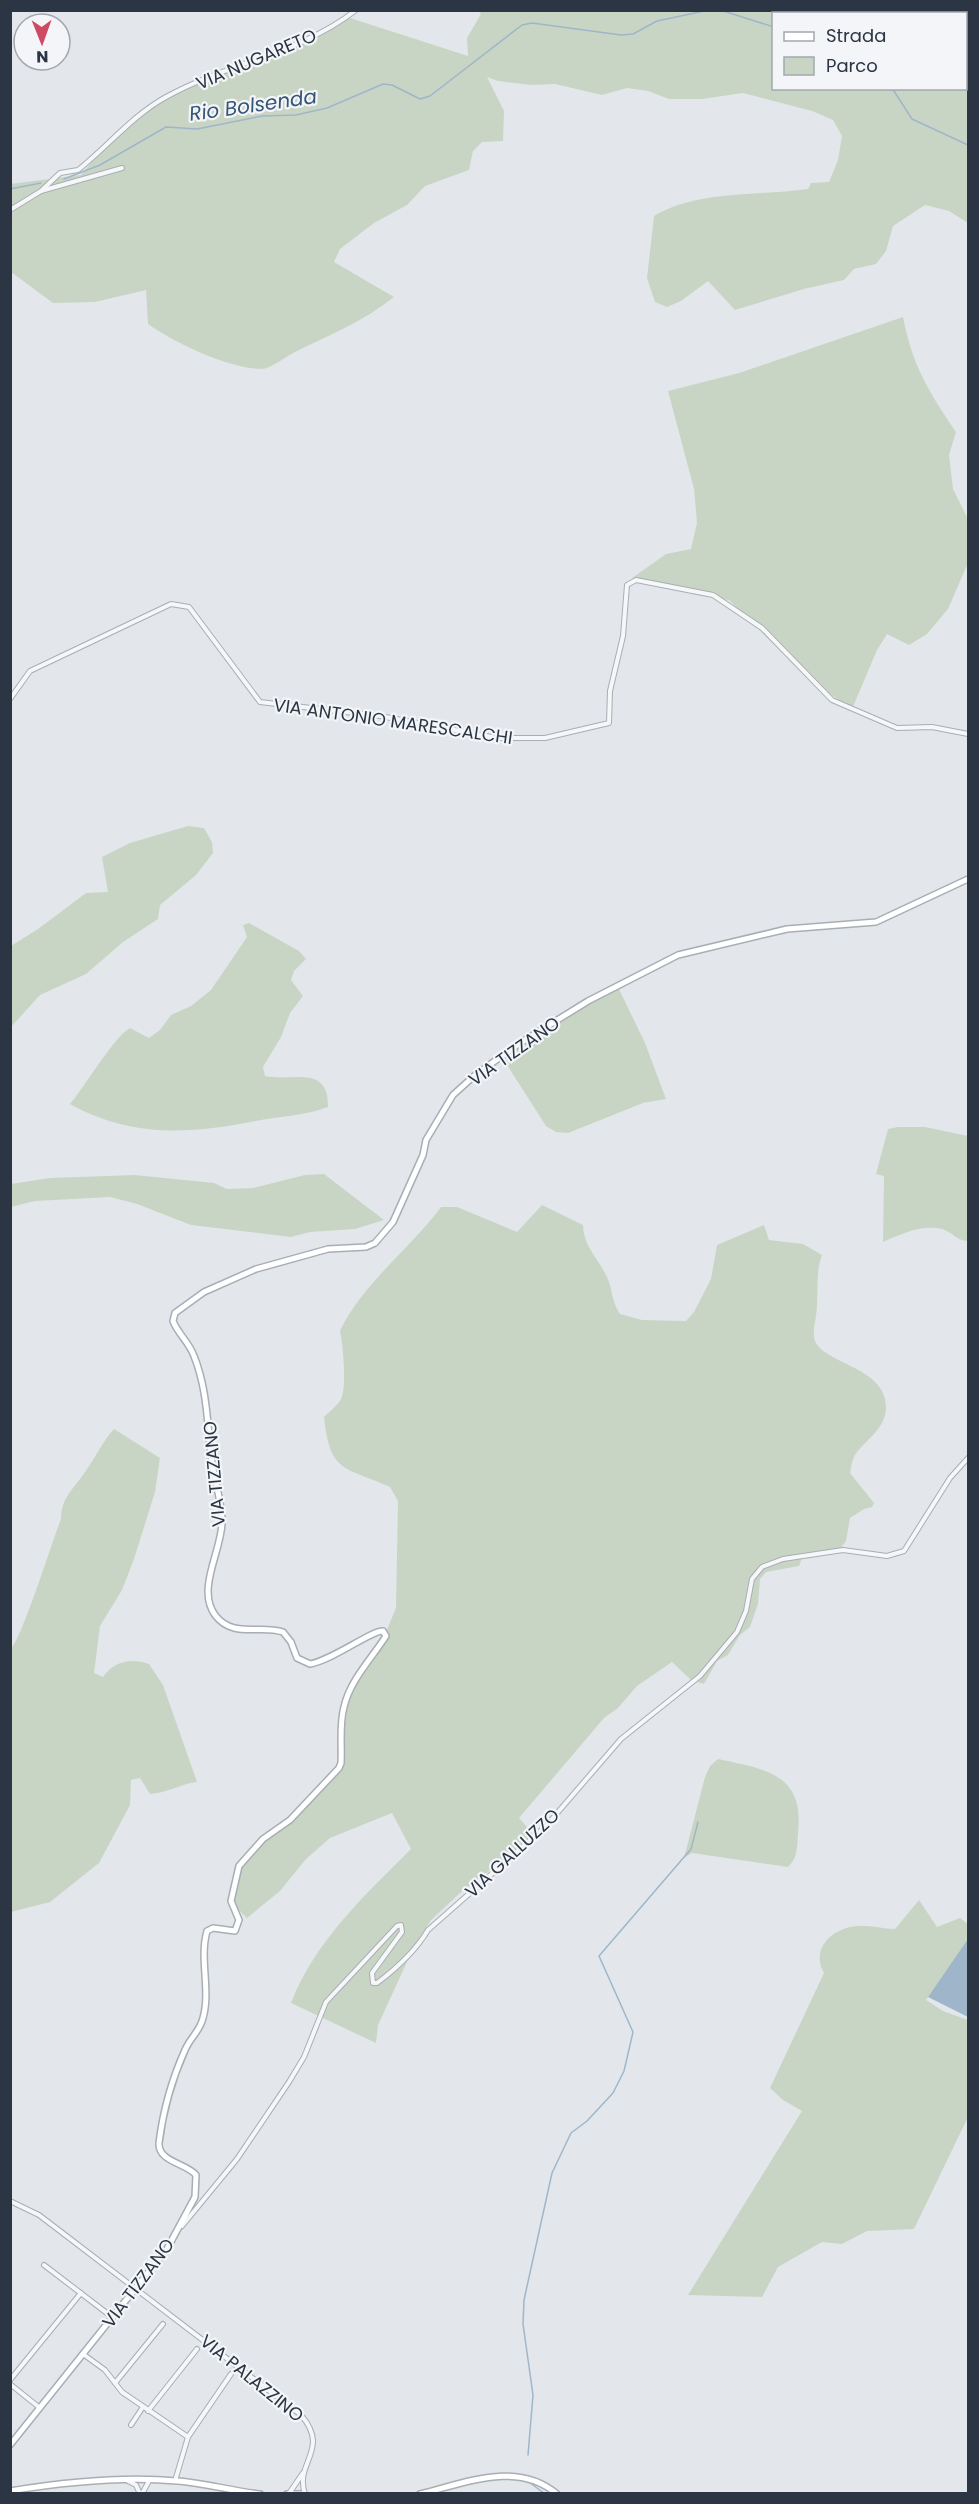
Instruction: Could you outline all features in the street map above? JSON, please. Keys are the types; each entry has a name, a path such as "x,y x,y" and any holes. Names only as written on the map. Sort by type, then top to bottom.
{"street":[{"name":"VIA NUGARETO","path":"41,191 60,173 78,170 166,97 277,54 345,19 356,10"},
{"path":"10,210 41,191 122,168"},
{"name":"VIA ANTONIO MARESCALCHI","path":"10,699 30,671 171,604 180,604 189,608 260,702 380,716 497,738 545,738 609,723 610,691 623,636 627,585 636,580 713,596 762,628 832,700 897,728 932,727 969,734"},
{"name":"VIA TIZZANO","path":"10,2445 135,2291 175,2234 195,2197 196,2175 190,2169 167,2159 159,2148 159,2143 165,2107 182,2058 203,2021 207,1992 204,1946 207,1931 213,1928 236,1931 239,1920 231,1901 239,1866 263,1839 290,1820 339,1768 346,1700 351,1686 386,1636 383,1631 375,1631 337,1655 310,1664 297,1658 283,1632 235,1629 217,1618 212,1612 209,1604 209,1588 220,1537 222,1514 212,1465 205,1392 195,1357 173,1321 175,1312 204,1292 256,1269 328,1249 366,1247 375,1243 393,1222 431,1130 453,1095 474,1076 517,1045 588,1001 678,956 787,929 876,922 969,879"},
{"name":"VIA GALLUZZO","path":"175,2234 257,2130 304,2057 326,2002 391,1931 401,1925 402,1932 372,1973 373,1983 377,1983 390,1974 417,1947 428,1930 546,1826 621,1739 700,1676 737,1632 746,1611 752,1579 762,1567 783,1559 843,1550 887,1556 904,1551 950,1478 969,1458"},
{"name":"VIA PALAZZINO","path":"10,2201 39,2215 135,2291 178,2319 301,2415 313,2434 314,2443 313,2454 304,2473 303,2493"},
{"path":"44,2265 112,2317"},
{"path":"40,2408 10,2382 81,2293"},
{"path":"115,2383 163,2324"},
{"path":"148,2411 197,2349"},
{"path":"84,2354 105,2370 122,2392 188,2437"},
{"path":"175,2481 188,2437 231,2374"},
{"path":"132,2425 143,2407"},
{"path":"289,2493 304,2473"},
{"path":"420,2493 495,2476 513,2475 536,2480 557,2493"},
{"path":"124,2479 136,2485 141,2493"},
{"path":"141,2493 142,2479"},
{"path":"141,2493 150,2479"},
{"path":"10,2491 52,2484 150,2479 257,2493"},
{"path":"289,2493 303,2493"}],"green space":[{"path":"478,11 968,11 968,223 949,211 925,205 893,226 886,251 876,264 854,269 844,280 804,289 735,310 708,281 681,301 667,307 655,302 647,278 654,216 671,208 709,198 808,189 811,183 829,182 838,160 842,136 833,120 812,111 743,93 702,99 669,99 648,91 627,88 602,95 555,84 531,85 498,81 487,77 504,111 503,141 482,142 473,151 469,170 425,186 407,205 374,223 340,249 334,262 394,297 358,321 270,367 262,369 234,365 187,347 159,331 148,324 146,290 95,302 53,303 11,272 10,184 81,175 126,125 147,107 172,92 204,79 288,52 300,42 350,18 468,56 467,38 481,14"},
{"path":"903,317 911,350 923,378 956,432 949,455 953,489 968,519 968,563 948,609 927,634 909,645 887,634 877,650 852,709 810,680 729,600 632,578 666,554 691,549 697,523 694,489 668,391 739,373"},
{"path":"188,826 204,828 212,842 213,853 196,875 160,905 158,919 123,942 86,974 40,995 11,1027 11,946 86,893 108,892 102,857 130,843"},
{"path":"249,923 299,951 306,959 294,971 291,980 303,996 290,1013 281,1037 263,1067 265,1076 316,1080 327,1094 328,1107 301,1114 208,1129 161,1130 116,1123 70,1104 123,1033 130,1028 149,1038 160,1030 171,1015 191,1006 211,990 247,937 243,925"},
{"path":"617,985 645,1043 666,1099 643,1103 568,1133 556,1132 546,1126 502,1057"},
{"path":"925,1127 968,1136 968,1241 960,1240 942,1229 927,1228 883,1242 884,1176 876,1174 888,1129"},
{"path":"324,1174 384,1220 355,1229 310,1232 291,1237 191,1225 137,1204 110,1197 35,1201 11,1207 11,1184 50,1178 135,1175 214,1183 227,1189 253,1188 305,1175"},
{"path":"542,1205 583,1225 586,1240 607,1277 620,1314 642,1320 686,1321 694,1312 711,1279 717,1245 764,1225 769,1240 803,1244 822,1255 818,1274 814,1337 818,1346 827,1353 875,1382 883,1393 886,1407 883,1422 855,1455 850,1473 874,1503 872,1507 850,1518 846,1541 839,1550 803,1555 799,1566 766,1572 760,1579 758,1604 750,1627 740,1635 728,1655 717,1661 704,1684 691,1680 672,1662 637,1686 618,1708 604,1718 519,1818 535,1836 460,1893 431,1920 412,1951 378,2025 376,2043 291,2003 301,1980 327,1939 359,1902 411,1849 392,1813 330,1838 306,1859 280,1891 247,1918 236,1905 233,1891 236,1876 244,1862 341,1765 342,1714 348,1688 378,1651 396,1608 398,1501 390,1487 342,1466 330,1449 327,1436 324,1417 338,1404 344,1385 340,1331 349,1314 373,1282 441,1207 457,1207 517,1232"},
{"path":"114,1429 160,1458 155,1492 134,1559 122,1590 100,1626 94,1673 103,1677 117,1664 129,1661 149,1664 163,1685 197,1782 150,1794 140,1778 131,1780 130,1805 99,1863 50,1902 11,1912 11,1648 29,1609 61,1519 66,1498"},
{"path":"718,1759 765,1771 778,1777 788,1786 795,1798 798,1833 794,1860 788,1867 692,1853 684,1858 705,1777 710,1766"},
{"path":"919,1900 937,1927 960,1918 968,1924 968,1940 926,2000 943,2011 968,2020 968,2117 914,2229 867,2231 842,2244 822,2242 778,2267 762,2297 688,2295 802,2111 783,2100 770,2088 824,1973 820,1964 820,1956 826,1941 832,1935 848,1928 862,1926 895,1929"}],"water":[{"path":"968,1939 968,2017 928,1997"}],"waterway":[{"name":"Rio Bolsenda","path":"64,179 100,165 166,127 197,129 262,116 296,115 327,108 383,84 392,85 420,99 430,96 522,25 532,23 621,35 633,34 657,21 709,10"},
{"name":"Rio Bolsenda","path":"720,10 772,26"},
{"name":"Rio Bolsenda","path":"893,90 912,119 968,145"},
{"name":"Rio Bolsenda","path":"10,189 41,183"},
{"path":"528,2455 533,2395 523,2324 524,2300 552,2173 571,2133 587,2121 613,2093 624,2071 633,2032 599,1956 691,1849 698,1822"},
{"path":"529,2482 545,2494"}]}
